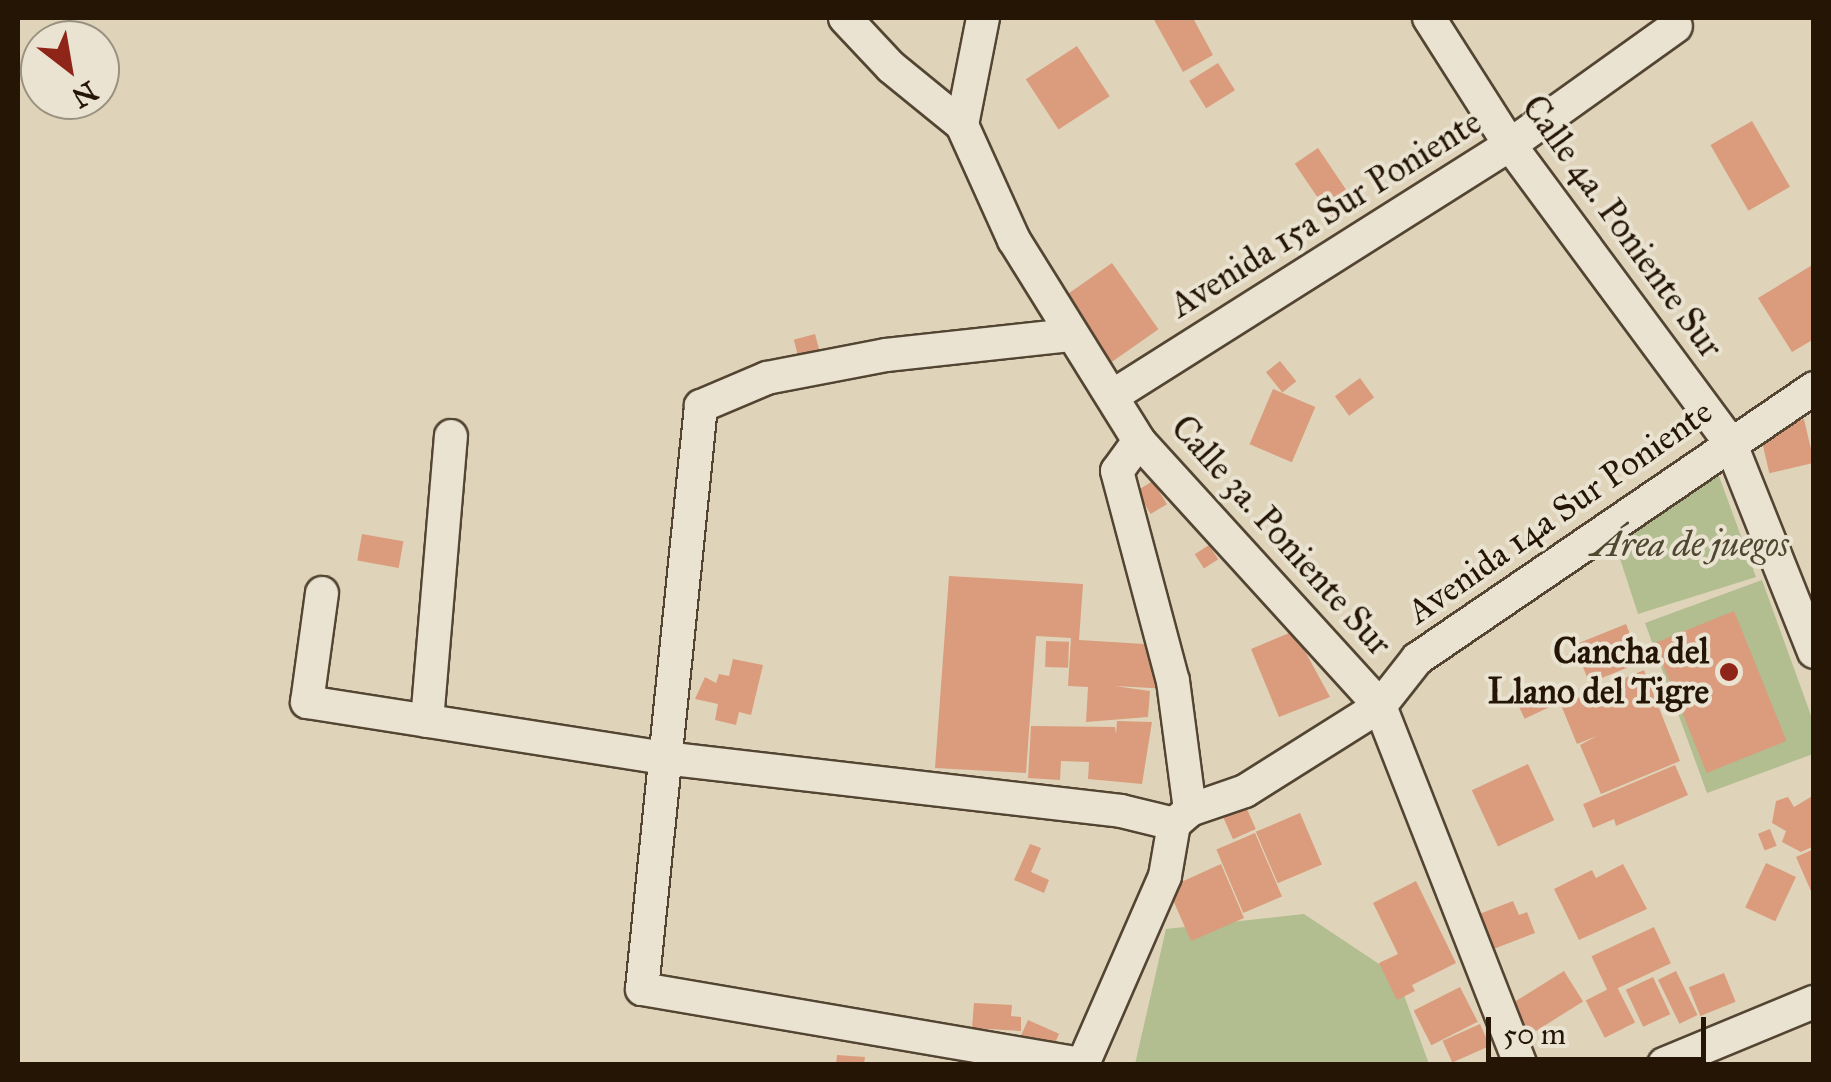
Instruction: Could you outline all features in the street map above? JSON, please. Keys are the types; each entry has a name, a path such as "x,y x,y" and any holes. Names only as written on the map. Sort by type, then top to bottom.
{"street":[{"path":"844,18 890,66 962,125 982,18"},
{"name":"Calle 4a. Poniente Sur","path":"1428,18 1510,145 1730,442 1814,652"},
{"name":"Avenida 15a Sur Poniente","path":"1114,395 1510,145 1676,26"},
{"name":"Calle 3a. Poniente Sur","path":"962,125 1014,240 1070,335 1114,395 1139,441 1380,706 1520,1064"},
{"path":"1070,335 852,361 767,378 701,406 642,989 1081,1064 1164,876 1182,817 1173,681 1117,471 1139,441"},
{"name":"Avenida 14a Sur Poniente","path":"1182,817 1246,792 1380,706 1417,660 1814,388"},
{"path":"427,720 452,436"},
{"path":"322,593 307,702 664,758 1182,817"},
{"path":"1664,1064 1814,1002"}],"green space":[{"name":"Área de juegos","path":"1716,468 1756,577 1638,614 1612,534"},
{"name":"Cancha del Llano del Tigre","path":"1762,580 1813,721 1813,754 1707,793 1645,623"},
{"path":"1304,914 1397,976 1429,1064 1135,1064 1166,929"}],"building":[{"path":"1153,18 1193,18 1213,55 1183,72"},
{"path":"1077,46 1110,96 1059,130 1026,79"},
{"path":"1218,63 1235,90 1206,108 1189,81"},
{"path":"1752,121 1790,187 1748,211 1710,145"},
{"path":"1318,148 1357,205 1333,221 1295,164"},
{"path":"1112,263 1158,329 1112,362 1065,296"},
{"path":"1814,264 1814,339 1792,352 1758,298"},
{"path":"815,334 819,349 798,355 794,340"},
{"path":"1280,361 1296,381 1282,393 1266,372"},
{"path":"1360,378 1374,397 1349,416 1335,396"},
{"path":"1273,389 1315,407 1292,462 1250,444"},
{"path":"1804,419 1814,463 1769,473 1759,429"},
{"path":"1153,481 1167,504 1151,514 1137,491"},
{"path":"362,534 403,541 399,568 357,561"},
{"path":"1209,545 1218,559 1204,569 1195,554"},
{"path":"949,576 1083,584 1079,640 1161,645 1169,689 1115,686 1150,691 1148,717 1086,722 1088,687 1068,686 1071,638 1036,636 1026,773 935,768"},
{"path":"1734,611 1786,741 1707,773 1654,643"},
{"path":"1626,624 1641,662 1589,683 1574,645"},
{"path":"1294,631 1330,697 1279,717 1251,649"},
{"path":"1046,641 1069,642 1068,668 1045,667"},
{"path":"733,659 763,665 751,715 739,712 736,725 715,720 718,704 695,699 705,677 716,683 719,674 729,676"},
{"path":"1644,670 1680,761 1601,794 1580,745 1597,736 1577,744 1561,705"},
{"path":"1541,690 1549,707 1525,719 1517,701"},
{"path":"1117,721 1152,722 1142,784 1088,779 1089,762 1061,761 1060,780 1028,778 1031,726 1115,727 1116,734"},
{"path":"1528,764 1554,820 1498,846 1472,790"},
{"path":"1675,765 1688,795 1616,826 1614,819 1593,828 1583,804"},
{"path":"1814,795 1814,846 1801,852 1782,842 1786,831 1772,823 1776,801 1788,797 1794,807"},
{"path":"1242,798 1256,829 1233,839 1219,808"},
{"path":"1300,813 1322,865 1278,883 1256,832"},
{"path":"1770,829 1777,846 1765,851 1758,834"},
{"path":"1255,833 1282,897 1243,913 1216,849"},
{"path":"1030,844 1041,848 1031,872 1049,880 1044,893 1014,880"},
{"path":"1814,849 1814,898 1796,857"},
{"path":"1766,863 1796,877 1775,921 1745,907"},
{"path":"1221,864 1244,918 1191,941 1173,900 1179,883"},
{"path":"1623,864 1647,909 1579,940 1554,889 1592,870 1596,878"},
{"path":"1416,881 1456,963 1412,985 1415,991 1397,1000 1379,963 1398,954 1373,903"},
{"path":"1513,901 1519,915 1527,912 1535,933 1483,953 1469,918"},
{"path":"1654,927 1671,963 1608,992 1591,956"},
{"path":"1564,971 1583,1002 1530,1034 1511,1004"},
{"path":"1676,971 1697,1015 1680,1024 1658,980"},
{"path":"1724,973 1736,1002 1700,1016 1689,987"},
{"path":"1653,977 1670,1014 1643,1027 1626,990"},
{"path":"1616,985 1635,1022 1605,1038 1586,1000"},
{"path":"1460,987 1478,1022 1431,1045 1414,1011"},
{"path":"974,1003 1012,1005 1011,1016 1021,1017 1021,1031 972,1028"},
{"path":"1028,1020 1059,1034 1051,1051 1020,1037"},
{"path":"1480,1024 1490,1046 1452,1063 1443,1041"},
{"path":"837,1055 865,1057 864,1064 836,1064"}],"place":[{"name":"Cancha del Llano del Tigre","path":"1729,672"}]}
